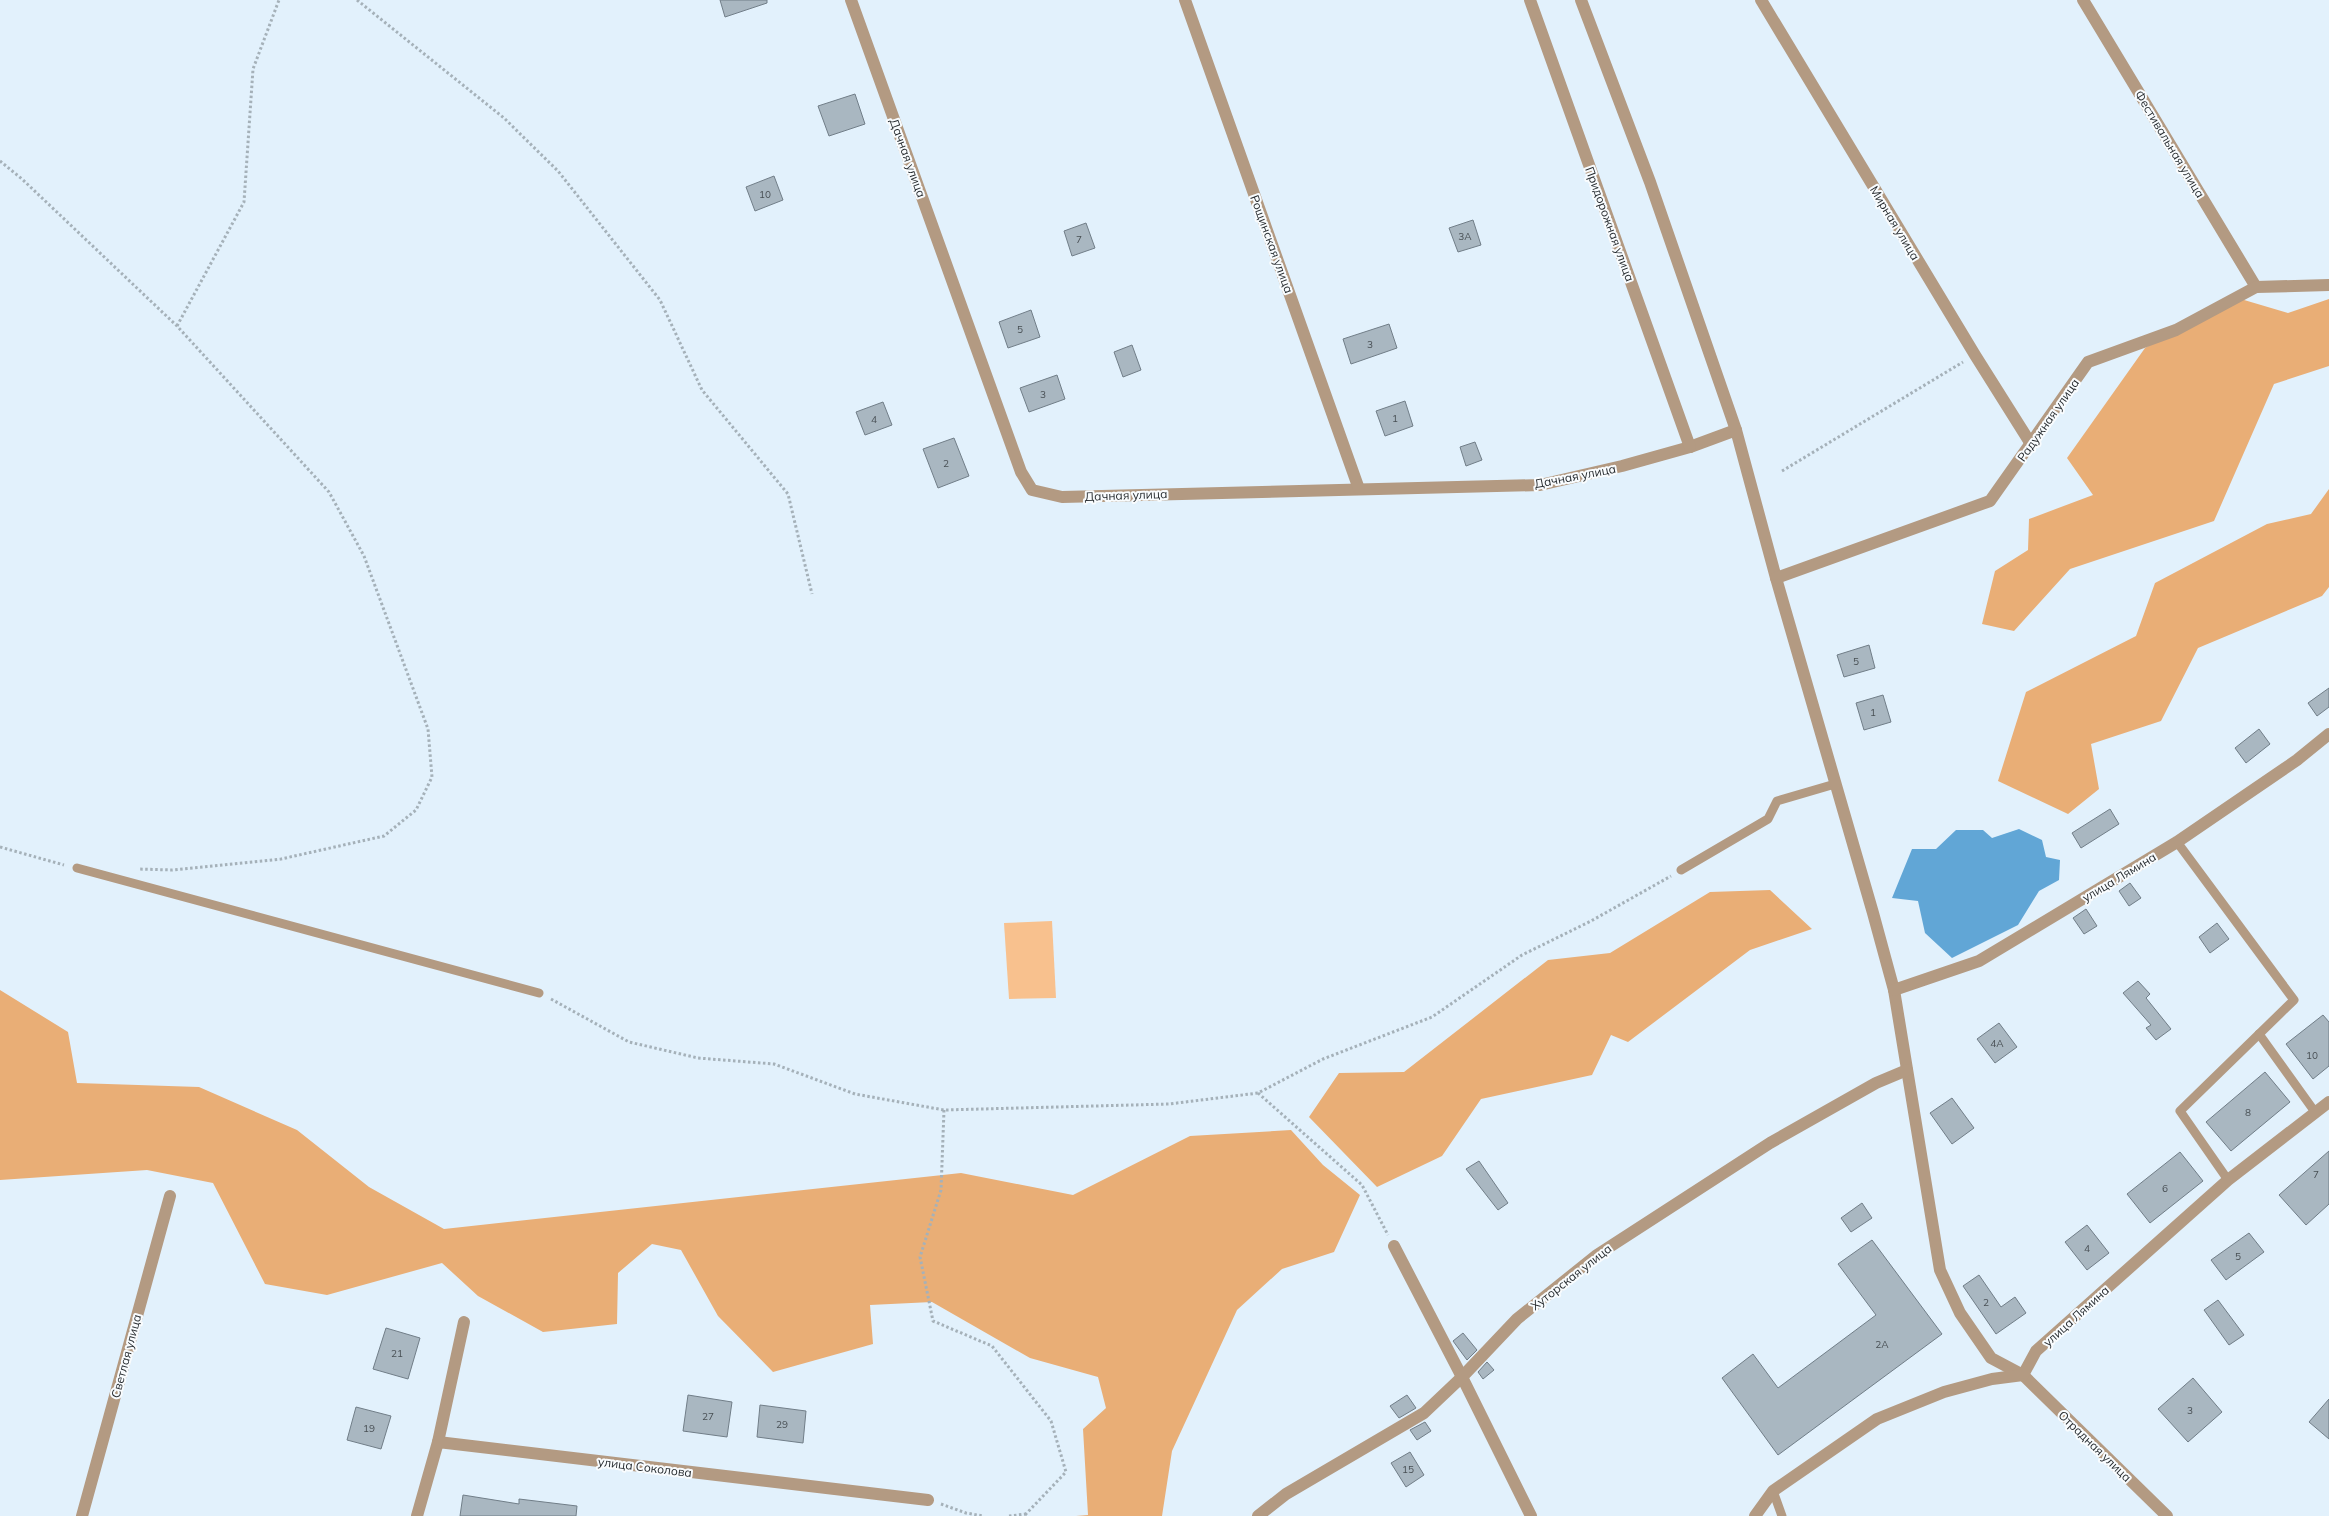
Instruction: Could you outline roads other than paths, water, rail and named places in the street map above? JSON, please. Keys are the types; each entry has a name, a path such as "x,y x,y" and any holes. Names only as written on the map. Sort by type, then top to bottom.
{"street":[{"name":"Дачная улица","path":"851,0 1021,472 1032,490 1062,497 1540,485 1622,466 1690,447 1736,430"},
{"name":"Рощинская улица","path":"1184,0 1359,489"},
{"name":"Придорожная улица","path":"1530,0 1690,447"},
{"name":"Отрадная улица","path":"1582,0 1650,182 1736,430 1776,578 1894,990 1940,1270 1960,1313 1991,1358 2023,1375 2167,1516"},
{"name":"Мирная улица","path":"1761,0 1974,355 2031,444"},
{"name":"Фестивальная улица","path":"2083,0 2256,287"},
{"name":"Радужная улица","path":"1776,578 1990,501 2088,362 2176,330 2256,287 2329,285"},
{"name":"улица Лямина","path":"1894,990 1979,961 2177,842 2297,760 2329,734"},
{"name":"Хуторская улица","path":"1258,1516 1286,1494 1424,1413 1462,1377 1517,1319 1597,1255 1770,1143 1876,1082 1906,1070"},
{"name":"улица Лямина","path":"2023,1375 2036,1352 2228,1180 2329,1102"},
{"name":"Светлая улица","path":"82,1516 170,1196"},
{"path":"1394,1246 1531,1516"},
{"path":"417,1516 438,1442 464,1322"},
{"path":"1755,1516 1772,1491 1878,1419 1944,1392 1992,1379 2023,1375"},
{"name":"улица Соколова","path":"438,1442 928,1500"}],"lane":[{"path":"1681,870 1768,819 1777,802 1835,784"},
{"path":"2177,842 2294,1000 2180,1111 2228,1180"},
{"path":"77,868 539,992"},
{"path":"2259,1034 2316,1112"},
{"path":"1772,1491 1782,1516"}],"water":[{"path":"2019,829 2042,840 2046,857 2060,860 2059,880 2039,891 2018,925 1952,958 1925,933 1918,901 1892,898 1912,849 1936,849 1956,830 1983,830 1992,838"}]}
